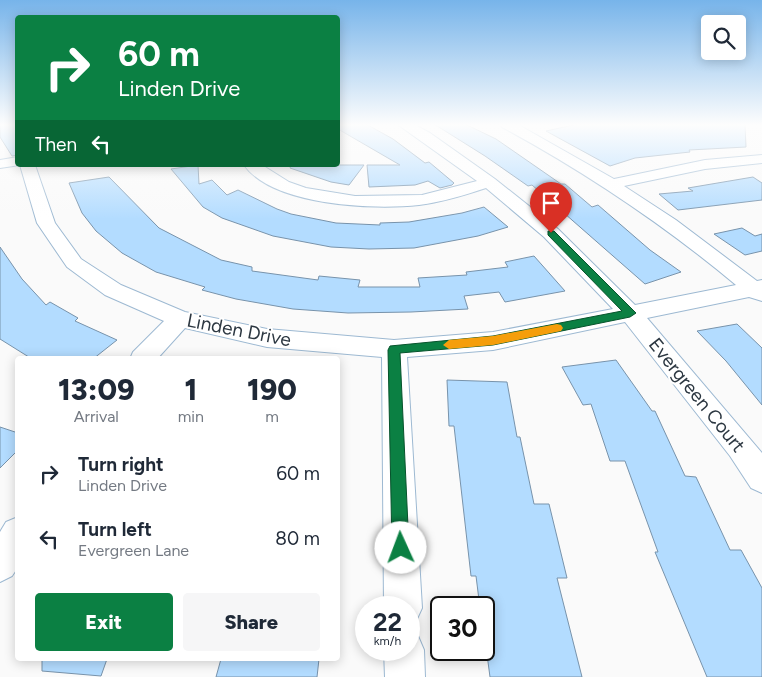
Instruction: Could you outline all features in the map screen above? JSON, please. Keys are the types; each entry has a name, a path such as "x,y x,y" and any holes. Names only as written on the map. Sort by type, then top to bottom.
{"street":[{"name":"Evergreen Court","path":"452,156 489,182 551,233 630,313 740,447 762,478"},
{"path":"565,156 610,184 759,290"},
{"path":"610,184 676,169 762,159"},
{"path":"0,164 15,162"},
{"name":"Linden Drive","path":"28,167 46,223 74,263 113,290 180,319 267,338 394,350 493,341 630,313 759,290"},
{"path":"254,167 263,175 290,190 333,201 425,200 489,182"},
{"path":"145,356 180,319"},
{"path":"394,350 403,596"},
{"path":"0,564 15,539"},
{"path":"404,661 405,677"}],"building":[{"path":"384,156 415,156 425,163 429,162 454,183 440,188 428,181 415,185 369,187 367,165 400,165"},
{"path":"485,156 520,156 561,184 565,184 592,207 598,205 650,250 681,272 645,284 532,185 528,186"},
{"path":"591,156 657,156 635,158 610,166"},
{"path":"364,165 349,185 331,182 290,168"},
{"path":"198,167 199,184 212,180 227,195 238,190 291,214 336,223 380,225 380,223 409,222 462,213 484,207 508,227 478,236 414,248 369,249 331,247 273,236 222,218 203,207 171,169"},
{"path":"109,177 159,228 221,260 252,267 252,271 318,280 319,276 360,280 358,287 420,287 418,278 467,275 466,272 508,267 505,262 534,256 565,291 505,302 499,292 464,296 468,309 411,312 348,313 293,309 236,299 202,290 205,287 156,272 122,253 96,231 82,213 69,183"},
{"path":"753,177 762,183 762,200 678,210 659,194 693,191 688,188"},
{"path":"742,228 755,236 762,234 762,251 745,255 714,234"},
{"path":"0,247 22,279 46,305 50,302 78,318 75,321 117,340 97,356 27,356 0,339"},
{"path":"737,324 762,348 762,405 726,361 697,331"},
{"path":"616,360 652,411 655,411 685,476 696,477 730,550 741,550 762,588 762,677 707,677 655,552 658,552 625,461 610,461 591,404 583,405 562,367"},
{"path":"447,380 507,382 517,437 520,437 534,504 549,504 567,578 557,578 582,677 490,677 488,661 495,661 495,596 478,596 476,576 471,576 454,426 449,426"},
{"path":"0,427 15,432 15,453 0,468"},
{"path":"42,661 106,661 101,676 42,671"},
{"path":"220,661 319,661 317,677 216,677"}],"slow traffic":[{"path":"449,345 493,341 557,328"}],"route":[{"path":"401,548 394,350 493,341 630,313 551,233"}]}
